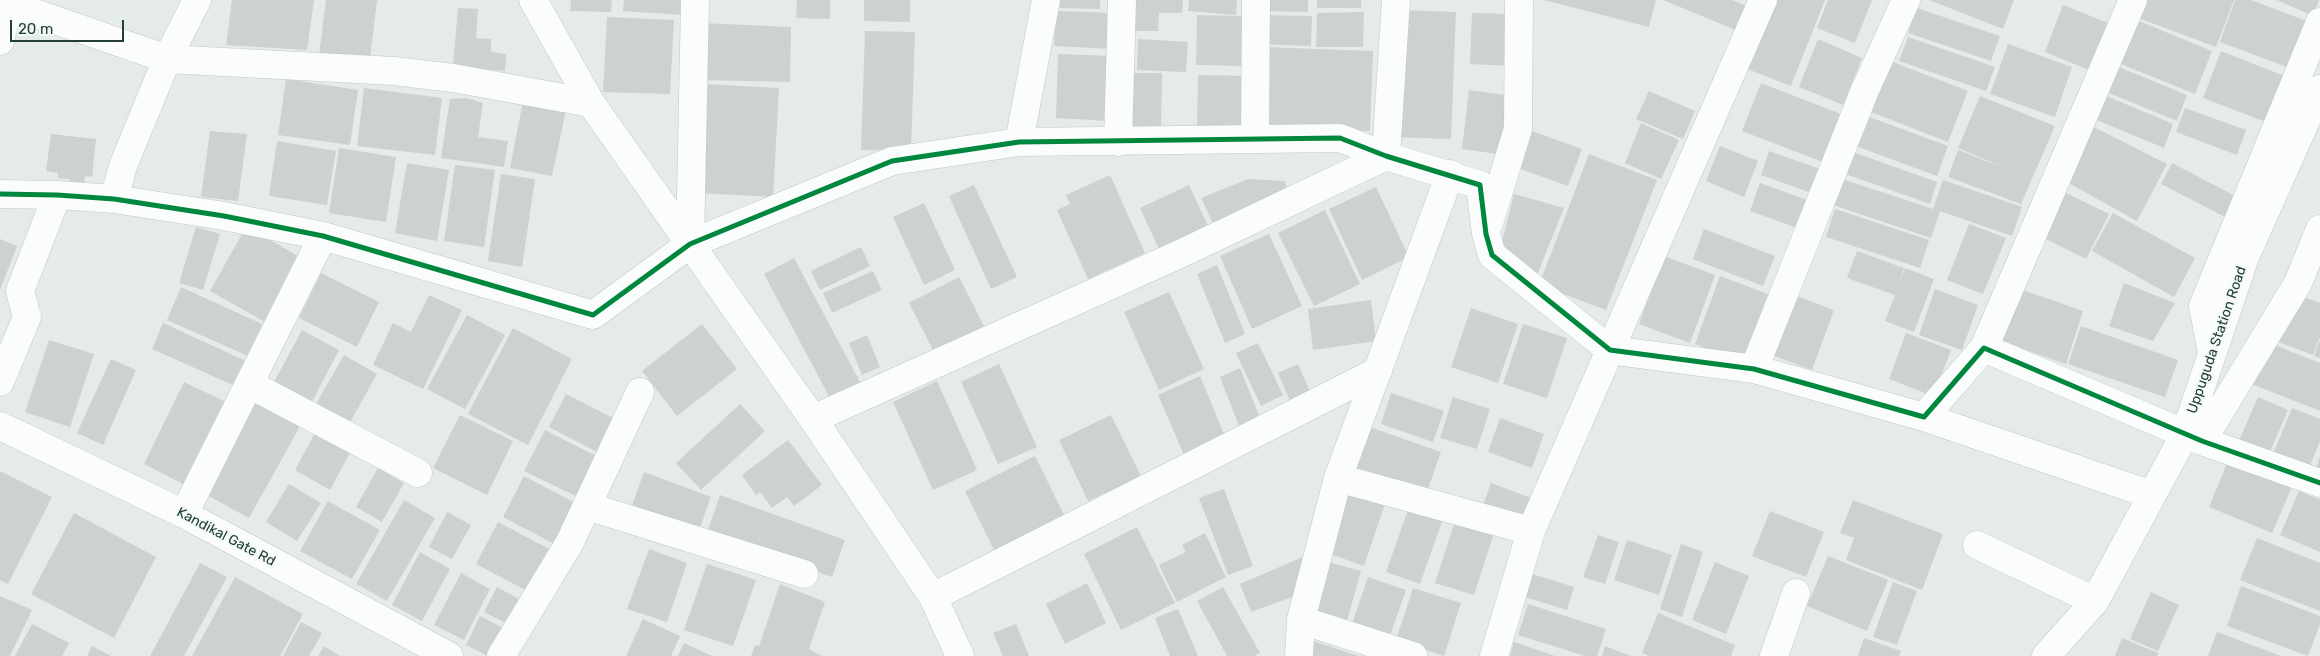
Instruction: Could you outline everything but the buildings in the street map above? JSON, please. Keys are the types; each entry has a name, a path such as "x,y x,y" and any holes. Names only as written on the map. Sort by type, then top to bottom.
{"street":[{"path":"114,199 123,166 167,59 197,0"},
{"path":"533,0 592,103 813,419 933,597 960,656"},
{"path":"690,244 695,0"},
{"path":"1019,142 1046,0"},
{"path":"1118,142 1122,0"},
{"path":"1255,139 1256,0"},
{"path":"1386,156 1396,0"},
{"path":"1486,234 1518,129 1519,0"},
{"path":"1494,656 1531,531 1763,0"},
{"path":"1754,370 1865,90 1906,0"},
{"path":"1924,417 1984,348 2133,0"},
{"path":"0,41 4,2 167,59 394,71 454,78 592,103"},
{"path":"2213,352 2204,306 2320,22"},
{"name":"Uppuguda Station Road","path":"2046,656 2095,601 2152,495 2193,438 2213,352 2245,257 2320,89"},
{"path":"0,194 114,199 224,216 323,236 593,315 690,244 892,161 1019,142 1340,138 1386,156 1450,174 1480,185 1486,234 1492,255 1610,350 1754,370 1924,417 2152,495"},
{"path":"813,419 1182,253 1386,156"},
{"path":"1293,653 1338,478 1450,174"},
{"path":"0,382 27,317 20,291 57,195"},
{"path":"2193,438 2309,287 2320,228"},
{"path":"184,514 323,236"},
{"path":"1984,348 2193,438 2320,483"},
{"path":"933,597 1378,372"},
{"path":"249,384 418,473"},
{"path":"501,656 570,542 640,392"},
{"name":"Kandikal Gate Rd","path":"0,426 184,514 449,656"},
{"path":"1338,478 1531,531"},
{"path":"586,506 804,574"},
{"path":"1977,545 2095,601"},
{"path":"1774,656 1796,593"},
{"path":"1301,620 1414,656"}],"cycle path":[{"path":"0,194 114,199 224,216 323,236 593,315 690,244 892,161 1019,142 1340,138 1386,156 1480,185 1486,234 1492,255 1610,350 1754,369 1924,417 1984,348 2202,441 2320,483"}]}
